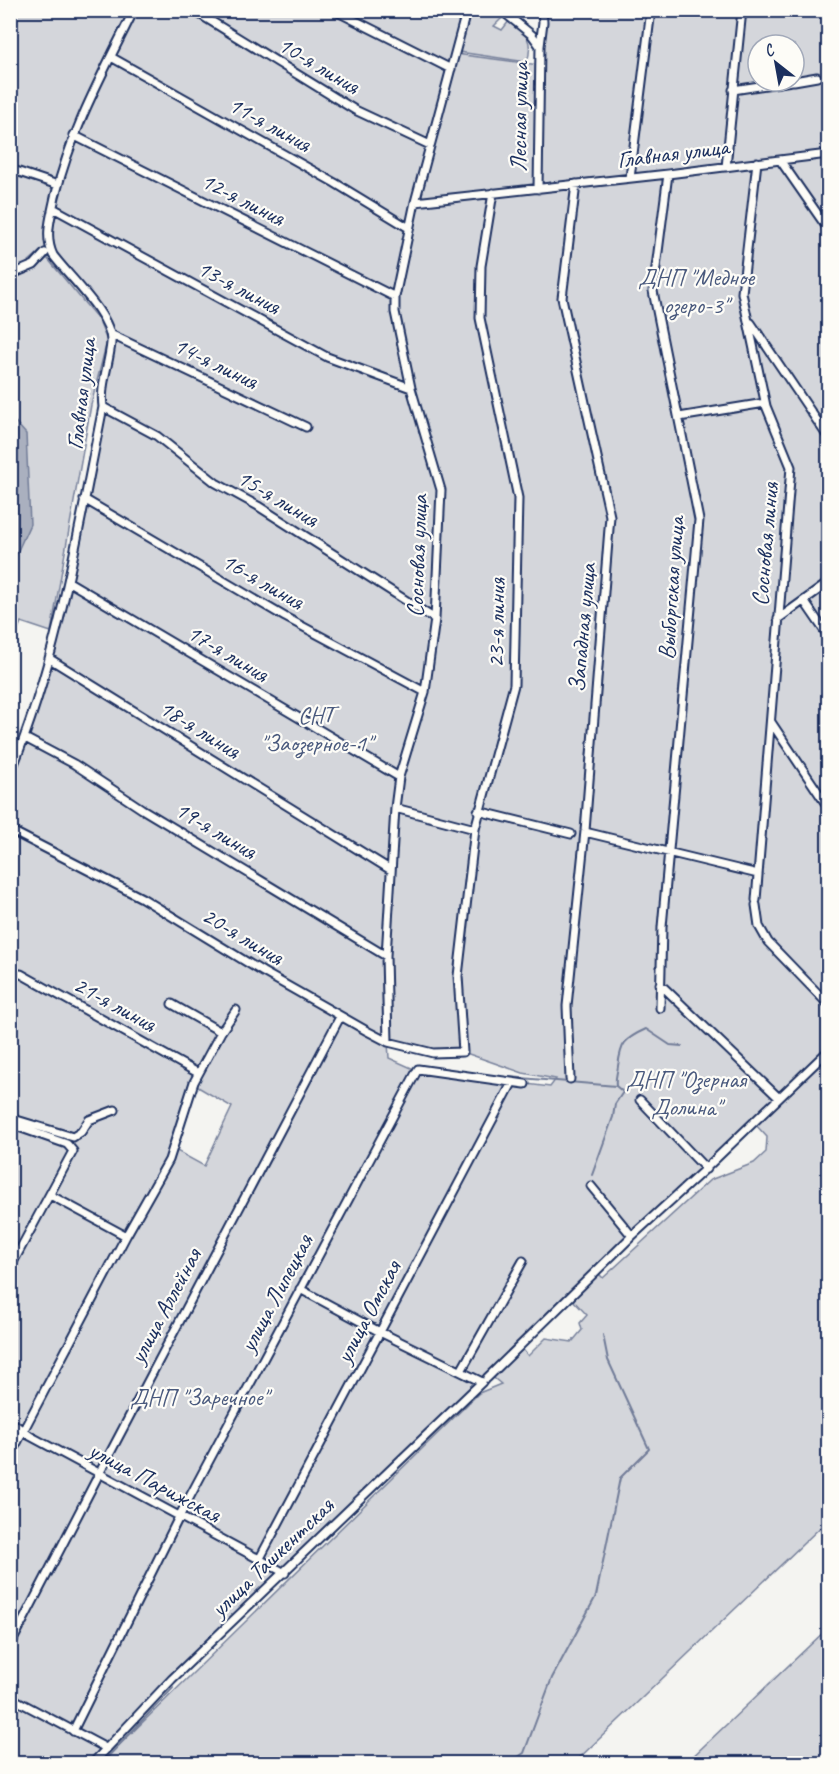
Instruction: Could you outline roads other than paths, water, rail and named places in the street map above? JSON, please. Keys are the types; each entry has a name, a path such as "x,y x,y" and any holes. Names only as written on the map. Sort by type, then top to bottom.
{"street":[{"name":"Главная улица","path":"10,774 25,738 50,659 69,582 103,407 102,396 111,341 104,317 61,267 49,245 48,235 58,186 73,135 134,10"},
{"name":"10-я линия","path":"193,10 355,110 430,145"},
{"path":"334,10 451,69"},
{"name":"Сосновая улица","path":"388,1042 386,956 395,808 399,777 426,692 435,619 441,490 411,388 395,312 395,297 409,228 430,145 468,10"},
{"name":"Лесная улица","path":"501,10 532,35 540,46"},
{"name":"Лесная улица","path":"538,189 542,10"},
{"path":"630,178 651,10"},
{"path":"726,166 742,10"},
{"name":"11-я линия","path":"111,57 335,183 409,228"},
{"path":"806,79 817,77"},
{"path":"733,90 746,88"},
{"name":"12-я линия","path":"73,135 395,297"},
{"name":"Главная улица","path":"416,202 828,154"},
{"path":"780,160 828,229"},
{"name":"Сосновая линия","path":"757,162 742,293 765,403 790,467 756,903 759,926 768,942 828,1004"},
{"path":"10,169 58,186"},
{"name":"Выборгская улица","path":"660,1008 662,927 699,520 653,291 668,174"},
{"name":"Западная улица","path":"570,1079 567,1006 585,832 610,516 562,298 576,184"},
{"name":"23-я линия","path":"463,1053 459,976 475,829 514,686 518,498 480,318 481,266 493,193"},
{"name":"13-я линия","path":"53,208 327,357 411,388"},
{"path":"10,275 34,265 45,253"},
{"path":"748,320 828,437"},
{"name":"14-я линия","path":"110,334 306,427"},
{"path":"679,417 765,403"},
{"name":"15-я линия","path":"103,407 157,436 216,483 258,506 435,619"},
{"name":"16-я линия","path":"84,499 285,617 426,692"},
{"name":"17-я линия","path":"69,582 399,777"},
{"path":"778,619 828,582"},
{"path":"804,601 828,636"},
{"name":"18-я линия","path":"50,659 391,870"},
{"path":"771,722 828,807"},
{"name":"19-я линия","path":"25,738 74,764 142,809 386,956"},
{"path":"395,808 475,829"},
{"path":"478,812 571,834"},
{"name":"20-я линия","path":"10,830 142,898 340,1017 388,1042 433,1053 463,1053"},
{"path":"585,832 758,874"},
{"name":"21-я линия","path":"10,974 21,974 198,1073"},
{"path":"660,984 779,1098"},
{"path":"172,1004 221,1032"},
{"path":"10,1456 126,1236 169,1160 198,1073 236,1010"},
{"name":"улица Аллейная","path":"10,1646 340,1017"},
{"name":"улица Ташкентская","path":"92,1764 172,1679 285,1573 632,1236 706,1169 828,1051"},
{"name":"улица Липецкая","path":"74,1731 179,1517 418,1068 525,1084"},
{"name":"улица Омская","path":"259,1560 512,1083"},
{"path":"640,1100 706,1169"},
{"path":"10,1118 73,1137 81,1132 89,1120 115,1110"},
{"path":"10,1124 67,1144 73,1150 71,1159 10,1268"},
{"path":"591,1186 632,1236"},
{"path":"50,1195 126,1236"},
{"path":"460,1371 523,1261"},
{"path":"300,1289 380,1332 460,1371 484,1380"},
{"name":"улица Парижская","path":"10,1421 99,1473 285,1573"},
{"path":"10,1697 106,1748"}],"water":[{"path":"11,417 26,434 30,524 11,566"}],"waterway":[{"path":"592,1175 613,1117 615,1104 623,1092 616,1086 622,1047 628,1039 646,1029 670,1045 682,1046"},
{"path":"509,1077 616,1086"},
{"path":"508,1764 524,1753 552,1678 596,1596 620,1478 649,1449 608,1360 603,1335"},
{"path":"101,1764 173,1688"}],"park label":[{"name":"ДНП \"Медное озеро-3\"","path":"696,291"},
{"name":"СНТ \"Заозерное-1\"","path":"316,729"},
{"name":"ДНП \"Озерная Долина\"","path":"686,1093"},
{"name":"ДНП \"Заречное\"","path":"199,1397"}]}
